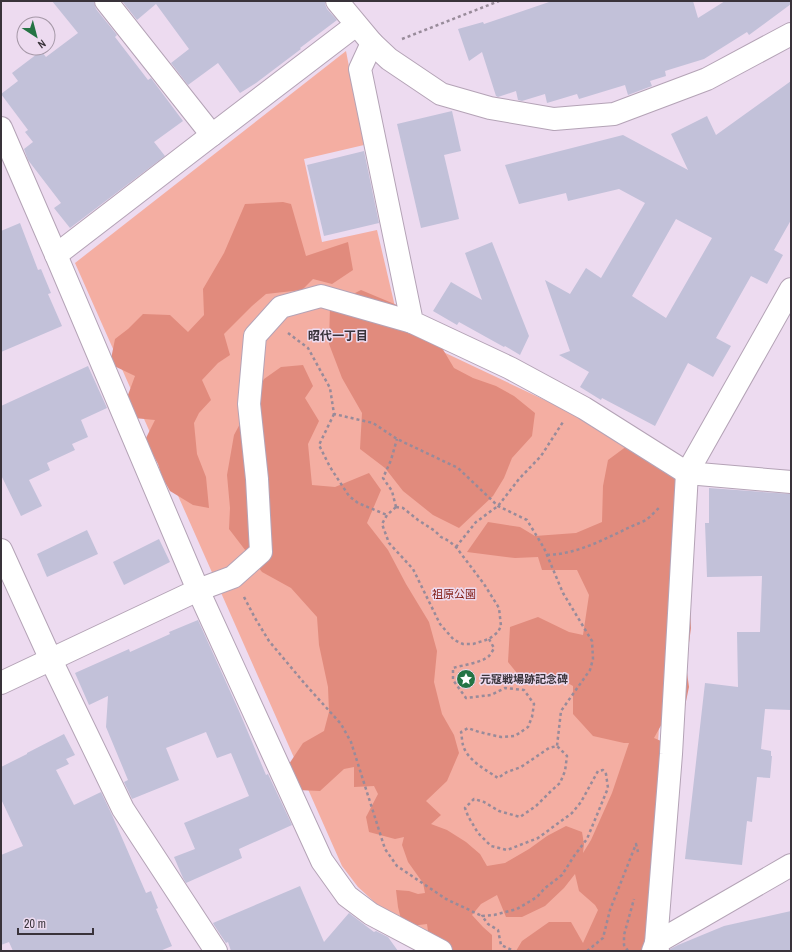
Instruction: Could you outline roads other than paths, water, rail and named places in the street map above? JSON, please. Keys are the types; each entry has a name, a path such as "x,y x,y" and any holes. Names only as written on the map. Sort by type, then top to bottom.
{"street":[{"path":"106,1 212,134"},
{"path":"337,1 356,25 389,59 441,94 490,108 554,119 614,114 707,79 791,34"},
{"path":"56,256 212,134 356,25"},
{"path":"375,46 360,69 412,322"},
{"path":"1,128 198,590 322,861 347,896 406,943 441,951"},
{"path":"656,948 671,754 687,473 791,289"},
{"path":"1,683 198,590 233,577 261,552 257,479 249,404 255,336 281,307 321,296 412,322 510,368 584,408 687,473 791,482"},
{"path":"1,550 51,660 123,809 216,951"},
{"path":"656,948 791,865"}],"place":[{"name":"元寇戦場跡記念碑","path":"466,679"}],"district":[{"name":"昭代一丁目","path":"338,336"}],"park label":[{"name":"祖原公園","path":"454,594"}]}
